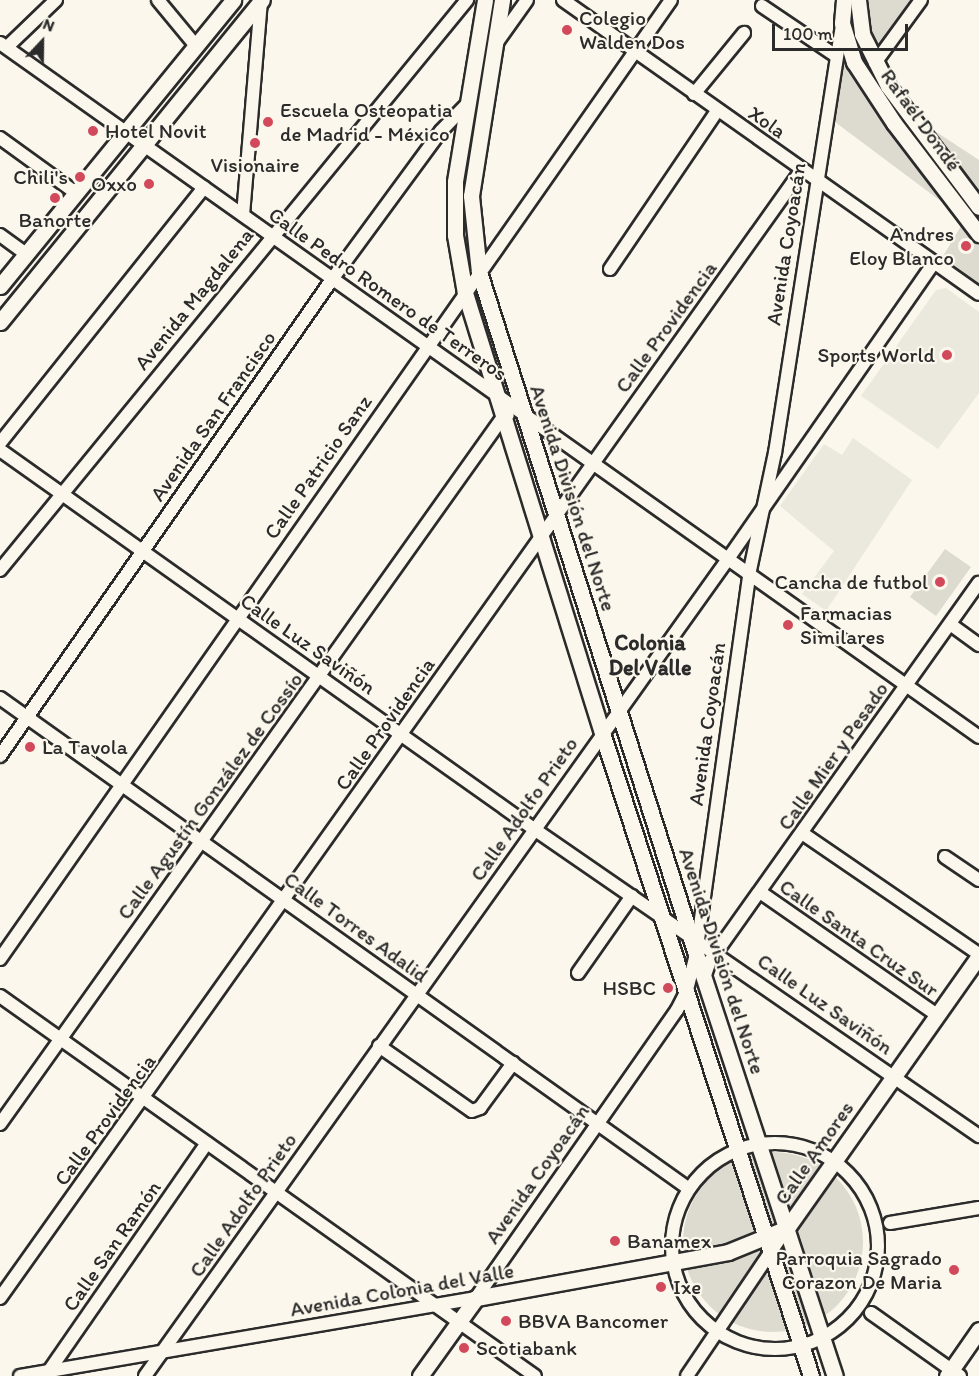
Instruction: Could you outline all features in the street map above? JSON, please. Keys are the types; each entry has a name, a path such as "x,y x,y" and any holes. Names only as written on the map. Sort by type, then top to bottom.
{"main road":[{"path":"0,286 234,0"},
{"name":"Avenida División del Norte","path":"485,0 466,105 454,210 465,293 602,733 665,917 811,1376"},
{"name":"Avenida División del Norte","path":"502,0 471,196 479,272 521,411 620,709 695,942 704,978 835,1376"},
{"name":"Avenida Coyoacán","path":"842,23 844,0"},
{"name":"Rafaél Dondé","path":"858,0 860,19 875,63 905,112 979,207"},
{"path":"0,322 262,1"},
{"name":"Rafaél Dondé","path":"842,23 854,62 894,123 979,234"},
{"name":"Calle Amores","path":"787,1228 832,1160 979,955"},
{"name":"Avenida Colonia del Valle","path":"476,1298 770,1244 787,1228"},
{"name":"Avenida Coyoacán","path":"420,1376 476,1298"},
{"path":"953,1374 979,1330"}],"street":[{"path":"3,45 56,0"},
{"path":"158,0 196,46"},
{"name":"Avenida Magdalena","path":"0,570 271,234 467,0"},
{"path":"495,46 527,0"},
{"name":"Xola","path":"563,0 816,182 979,294"},
{"name":"Calle Patricio Sanz","path":"0,959 236,617 671,0"},
{"path":"875,63 921,0"},
{"path":"243,215 262,1"},
{"path":"762,6 836,56"},
{"name":"Avenida Coyoacán","path":"476,1298 598,1124 687,990 749,575 775,453 842,23"},
{"path":"694,94 744,33"},
{"name":"Calle Pedro Romero de Terreros","path":"3,45 979,737"},
{"name":"Avenida San Francisco","path":"0,756 333,279 441,131 466,105"},
{"path":"610,269 717,111"},
{"path":"0,138 76,194"},
{"name":"Calle Providencia","path":"0,1298 145,1099 593,462 801,171"},
{"path":"0,443 204,187"},
{"path":"0,234 26,254"},
{"name":"Calle Adolfo Prieto","path":"145,1376 602,733 728,560 934,263"},
{"path":"503,417 521,411"},
{"name":"Calle Agustín González de Cossío","path":"0,1124 503,417"},
{"name":"Calle Luz Saviñón","path":"0,450 534,829 665,917 695,942"},
{"path":"775,453 787,462 797,461"},
{"name":"Calle Mier y Pesado","path":"704,978 717,952 979,583"},
{"path":"950,624 979,645"},
{"name":"Calle Torres Adalid","path":"0,698 689,1189"},
{"path":"802,833 979,955"},
{"path":"945,857 979,880"},
{"name":"Calle Santa Cruz Sur","path":"760,892 937,1015"},
{"path":"578,973 632,896"},
{"path":"695,942 708,956 717,952"},
{"name":"Calle Luz Saviñón","path":"717,952 979,1136"},
{"path":"0,996 535,1376"},
{"path":"379,1046 472,1111 480,1108 513,1063"},
{"name":"Calle San Ramón","path":"49,1371 207,1143"},
{"path":"759,1144 798,1145 832,1160 864,1193 874,1214 879,1242 876,1268 868,1293 844,1324 823,1338 801,1346 757,1347 718,1331 687,1300 673,1262 676,1216 689,1189 711,1166 739,1149 759,1144"},
{"path":"890,1222 979,1209"},
{"path":"687,1376 718,1331 770,1244"},
{"name":"Avenida Colonia del Valle","path":"20,1376 476,1298"},
{"path":"871,1313 953,1374"}],"shaded area":[{"path":"862,0 919,0 876,58 869,39"},
{"path":"845,59 979,240 979,286 942,258 961,226 954,211 835,122"},
{"path":"909,114 979,160 979,202"},
{"path":"946,288 979,312 979,393 938,449 861,396 936,290"},
{"path":"853,438 912,480 826,611 802,594 834,551 780,506 824,444 842,455"},
{"name":"Cancha de futbol","path":"945,549 971,567 936,616 910,597"},
{"path":"773,1152 791,1153 808,1158 837,1178 857,1207 862,1224 862,1260 857,1277 837,1306 808,1326 791,1331 773,1332 755,1331 738,1326 709,1306 689,1277 684,1260 683,1242 684,1224 689,1207 709,1178 738,1158 755,1153"}],"place":[{"name":"Colegio Walden Dos","path":"567,30"},
{"name":"Escuela Osteopatia de Madrid - México","path":"268,122"},
{"name":"Hotel Novit","path":"93,131"},
{"name":"Visionaire","path":"255,143"},
{"name":"Chili's","path":"80,177"},
{"name":"Oxxo","path":"149,184"},
{"name":"Banorte","path":"55,198"},
{"name":"Andres Eloy Blanco","path":"966,246"},
{"name":"Sports World","path":"947,355"},
{"name":"Cancha de futbol","path":"940,582"},
{"name":"Farmacias Similares","path":"788,625"},
{"name":"La Tavola","path":"30,747"},
{"name":"HSBC","path":"668,988"},
{"name":"Banamex","path":"615,1241"},
{"name":"Parroquia Sagrado Corazon De Maria","path":"954,1270"},
{"name":"Ixe","path":"661,1287"},
{"name":"BBVA Bancomer","path":"506,1321"},
{"name":"Scotiabank","path":"464,1348"}],"district":[{"name":"Colonia Del Valle","path":"650,654"}]}
